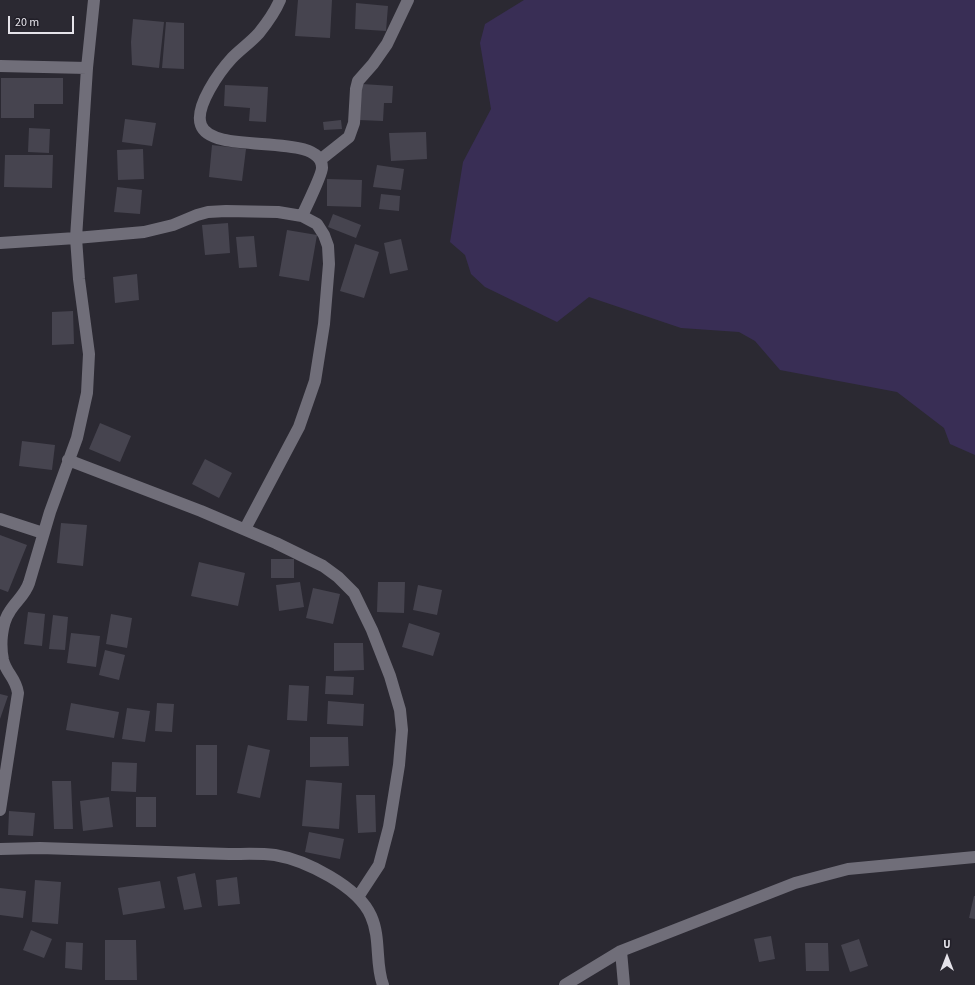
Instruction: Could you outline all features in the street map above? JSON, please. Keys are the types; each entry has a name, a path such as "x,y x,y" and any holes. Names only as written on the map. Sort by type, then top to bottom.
{"street":[{"path":"0,810 18,693 17,686 6,669 3,660 1,644 2,633 9,612 27,589 43,534 77,438 87,393 89,368 88,346 79,279 76,238 87,68 94,0"},
{"path":"280,0 266,24 221,71 202,105 200,124 202,129 207,133 220,138 252,144 300,148 308,150 320,160 322,164 322,171 302,216"},
{"path":"320,160 349,137 354,123 356,89 358,81 373,64 387,44 408,0"},
{"path":"0,66 87,68"},
{"path":"0,243 144,232 173,226 208,212 262,211 302,216 316,224 324,235 328,246 329,264 326,302 315,382 299,427 245,529"},
{"path":"68,460 245,529 302,554 338,577 354,593 372,630 396,693 400,710 402,730 389,827 379,865 358,897"},
{"path":"0,519 43,534"},
{"path":"0,849 40,848 229,854 257,853 276,855 315,869 337,880 358,897 371,915 375,930 383,985"},
{"path":"565,985 621,951 795,883 848,869 975,857"},
{"path":"621,951 624,985"}],"shaded area":[{"path":"524,0 975,0 975,455 950,444 944,428 897,392 780,370 755,341 739,332 681,328 589,297 557,322 485,287 471,274 465,255 450,242 463,162 491,109 480,43 485,24"}],"building":[{"path":"298,0 332,0 330,38 295,36"},
{"path":"356,3 388,6 386,31 355,29"},
{"path":"133,19 164,22 159,68 132,65 131,42"},
{"path":"166,22 184,23 184,69 162,68"},
{"path":"1,78 63,78 63,104 34,104 34,118 1,118"},
{"path":"362,84 393,86 392,103 384,103 383,121 359,120"},
{"path":"225,85 268,87 266,122 249,121 250,108 224,106"},
{"path":"125,119 156,123 152,146 122,142"},
{"path":"341,120 342,129 324,130 323,122"},
{"path":"29,128 50,129 49,153 28,152"},
{"path":"426,132 427,159 391,161 389,133"},
{"path":"212,145 246,149 242,181 209,177"},
{"path":"143,149 144,179 118,180 117,150"},
{"path":"5,155 53,155 52,188 4,187"},
{"path":"377,165 404,169 401,190 373,187"},
{"path":"327,179 362,180 361,207 327,206"},
{"path":"117,187 142,190 140,214 114,212"},
{"path":"381,194 400,196 399,211 379,209"},
{"path":"333,214 361,225 356,238 328,227"},
{"path":"228,223 230,253 205,255 202,225"},
{"path":"287,230 317,235 309,281 279,276"},
{"path":"254,236 257,267 239,268 236,237"},
{"path":"401,239 408,270 390,274 384,243"},
{"path":"355,244 379,252 364,298 340,291"},
{"path":"137,274 139,300 115,303 113,277"},
{"path":"73,311 74,344 52,345 52,312"},
{"path":"100,423 131,436 120,462 89,449"},
{"path":"22,441 55,445 52,470 19,466"},
{"path":"205,459 232,473 219,498 192,484"},
{"path":"61,523 87,525 83,566 57,563"},
{"path":"0,535 27,545 8,592 0,589"},
{"path":"271,559 294,559 294,578 271,578"},
{"path":"199,562 245,573 238,606 191,596"},
{"path":"300,582 304,607 279,611 276,585"},
{"path":"378,582 405,582 404,613 377,612"},
{"path":"418,585 442,590 437,615 413,610"},
{"path":"313,588 340,594 333,624 306,618"},
{"path":"28,612 45,614 42,646 24,644"},
{"path":"111,614 132,618 127,648 106,644"},
{"path":"53,615 68,617 65,650 49,649"},
{"path":"409,623 440,633 433,656 402,647"},
{"path":"71,633 100,636 96,667 67,663"},
{"path":"334,643 363,643 364,670 334,671"},
{"path":"105,650 125,655 119,680 99,675"},
{"path":"326,676 354,677 353,695 325,694"},
{"path":"289,685 309,686 307,721 287,720"},
{"path":"0,694 8,696 0,719"},
{"path":"328,701 364,704 363,726 327,724"},
{"path":"71,703 119,712 114,738 66,730"},
{"path":"157,703 174,704 172,732 155,731"},
{"path":"127,708 150,711 145,742 122,739"},
{"path":"310,737 348,737 349,766 310,767"},
{"path":"196,745 217,745 217,795 196,795"},
{"path":"248,745 270,750 260,798 237,793"},
{"path":"112,762 137,763 136,792 111,791"},
{"path":"306,780 342,783 339,829 302,826"},
{"path":"52,781 71,781 73,829 54,829"},
{"path":"356,795 375,795 376,832 358,833"},
{"path":"109,797 113,827 83,831 80,801"},
{"path":"136,797 156,797 156,827 136,827"},
{"path":"9,811 35,813 33,836 8,835"},
{"path":"309,832 344,839 340,859 305,852"},
{"path":"195,873 202,907 184,910 177,877"},
{"path":"237,877 240,904 218,906 216,880"},
{"path":"35,880 61,882 58,924 32,922"},
{"path":"160,881 165,908 123,915 118,888"},
{"path":"0,888 26,891 23,918 0,915"},
{"path":"975,896 975,919 969,918"},
{"path":"31,930 52,939 44,958 23,950"},
{"path":"771,936 775,959 759,962 754,939"},
{"path":"859,939 868,966 850,972 841,945"},
{"path":"105,940 136,940 137,980 105,980"},
{"path":"66,942 83,943 82,970 65,968"},
{"path":"805,943 828,943 829,971 806,971"}]}
